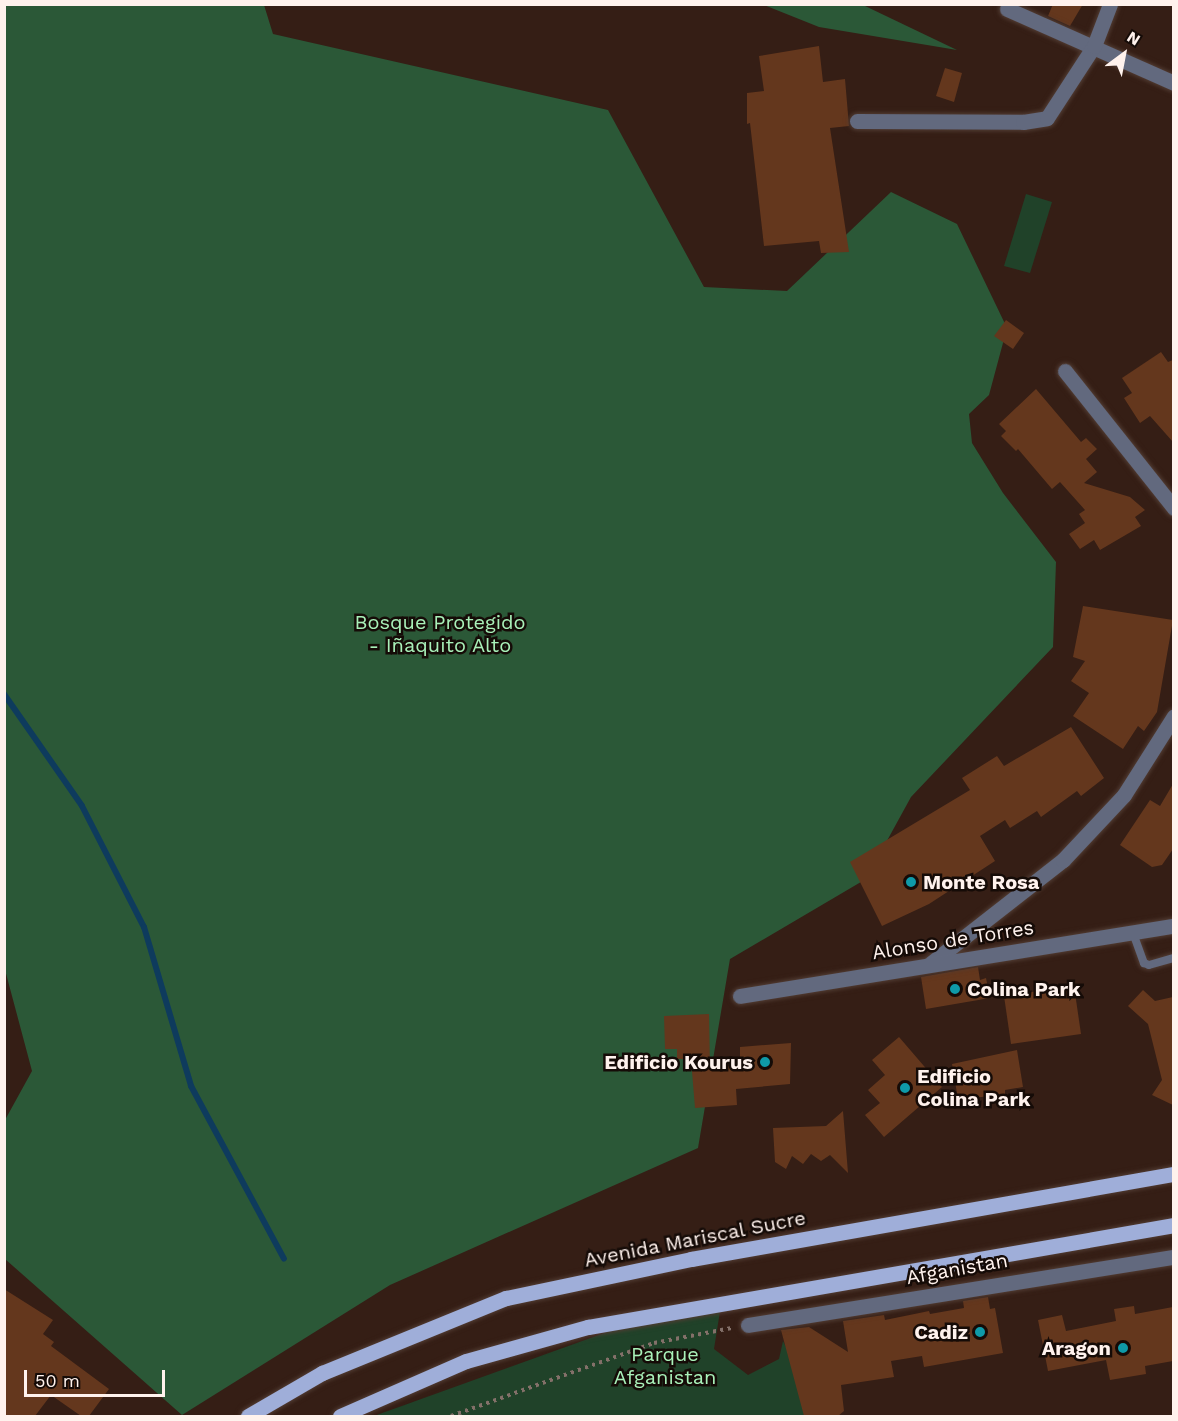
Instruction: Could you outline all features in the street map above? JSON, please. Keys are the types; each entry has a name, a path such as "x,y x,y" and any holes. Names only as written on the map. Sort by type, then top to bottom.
{"main road":[{"name":"Avenida Mariscal Sucre","path":"248,1416 322,1373 506,1298 691,1259 1173,1174"},
{"path":"340,1416 466,1361 588,1327 1173,1226"}],"street":[{"path":"856,121 1038,121 1047,118 1094,46 1110,4"},
{"path":"1007,9 1094,46 1173,84"},
{"path":"1065,371 1173,508"},
{"path":"928,965 1066,857 1128,789 1173,716"},
{"name":"Alonso de Torres","path":"740,996 1173,926"},
{"name":"Afganistan","path":"748,1325 1173,1257"}],"lane":[{"path":"1133,933 1144,963 1149,965 1173,958"}],"path":[{"path":"451,1416 654,1343 748,1325"}],"green space":[{"name":"Bosque Protegido - Iñaquito Alto","path":"5,5 264,5 273,34 608,110 704,287 787,291 891,192 957,224 1007,328 989,395 969,414 972,443 1003,493 1056,562 1053,647 911,797 866,879 730,959 698,1148 390,1285 182,1415 5,1259 5,1120 32,1071 4,966"},
{"path":"764,5 863,5 957,50 819,27"},
{"path":"1026,194 1052,202 1030,273 1004,266"},
{"name":"Parque Afganistan","path":"721,1305 714,1349 748,1375 779,1359 783,1341 795,1365 806,1416 374,1416 657,1314"}],"building":[{"path":"1053,4 1083,4 1070,26 1048,16"},
{"path":"819,46 823,82 845,79 849,126 830,128 849,252 821,253 819,241 764,246 750,123 747,124 747,93 764,91 759,56"},
{"path":"945,68 962,73 954,102 936,96"},
{"path":"1006,320 1024,333 1013,349 994,336"},
{"path":"1161,352 1168,362 1173,360 1173,442 1150,416 1140,423 1124,398 1132,393 1122,378"},
{"path":"1036,389 1081,442 1086,438 1097,449 1086,459 1097,472 1084,483 1130,497 1145,510 1135,517 1141,526 1100,550 1094,540 1080,549 1069,534 1085,523 1079,514 1085,510 1060,482 1052,489 1018,449 1016,451 1001,436 1006,431 999,424"},
{"path":"1083,606 1173,620 1157,712 1144,731 1138,726 1123,749 1073,716 1089,693 1071,681 1085,661 1073,657"},
{"path":"1071,727 1104,778 1081,796 1077,791 1041,817 1037,811 1010,828 1005,820 980,836 995,861 929,904 882,926 850,862 970,790 962,778 997,756 1004,766"},
{"path":"1173,784 1173,849 1162,865 1152,867 1120,845 1150,800 1160,806"},
{"name":"Colina Park","path":"978,967 980,980 986,978 990,998 926,1009 921,977"},
{"path":"1074,986 1081,1034 1011,1044 1004,996"},
{"path":"1143,990 1155,1001 1173,997 1173,1105 1152,1095 1162,1080 1148,1024 1128,1006"},
{"path":"709,1014 710,1068 740,1065 740,1047 791,1043 790,1084 736,1089 737,1105 695,1108 691,1059 677,1059 677,1049 665,1049 664,1016"},
{"name":"Edificio Colina Park","path":"899,1037 942,1087 884,1137 865,1115 880,1103 868,1090 885,1075 872,1060"},
{"path":"1017,1050 1023,1087 1005,1090 1005,1095 958,1099 952,1064"},
{"path":"843,1111 848,1173 830,1155 821,1161 811,1154 803,1164 792,1156 786,1169 775,1162 773,1128 826,1126"},
{"path":"4,1289 53,1320 43,1334 54,1342 51,1346 109,1389 89,1416 81,1416 51,1395 35,1416 4,1416"},
{"path":"988,1297 990,1309 995,1308 1003,1353 924,1367 922,1356 891,1361 894,1377 841,1385 844,1411 838,1416 804,1416 781,1330 809,1327 848,1352 843,1321 884,1315 885,1320 929,1311 930,1314 964,1308 963,1301"},
{"path":"1134,1306 1135,1314 1173,1307 1173,1361 1145,1366 1146,1374 1110,1380 1106,1360 1048,1371 1038,1320 1062,1315 1066,1331 1116,1321 1114,1309"}],"waterway":[{"path":"4,694 82,806 144,927 191,1086 284,1259"}],"place":[{"name":"Monte Rosa","path":"911,882"},
{"name":"Colina Park","path":"955,989"},
{"name":"Edificio Kourus","path":"765,1062"},
{"name":"Edificio Colina Park","path":"905,1088"},
{"name":"Cadiz","path":"980,1332"},
{"name":"Aragon","path":"1123,1348"}]}
